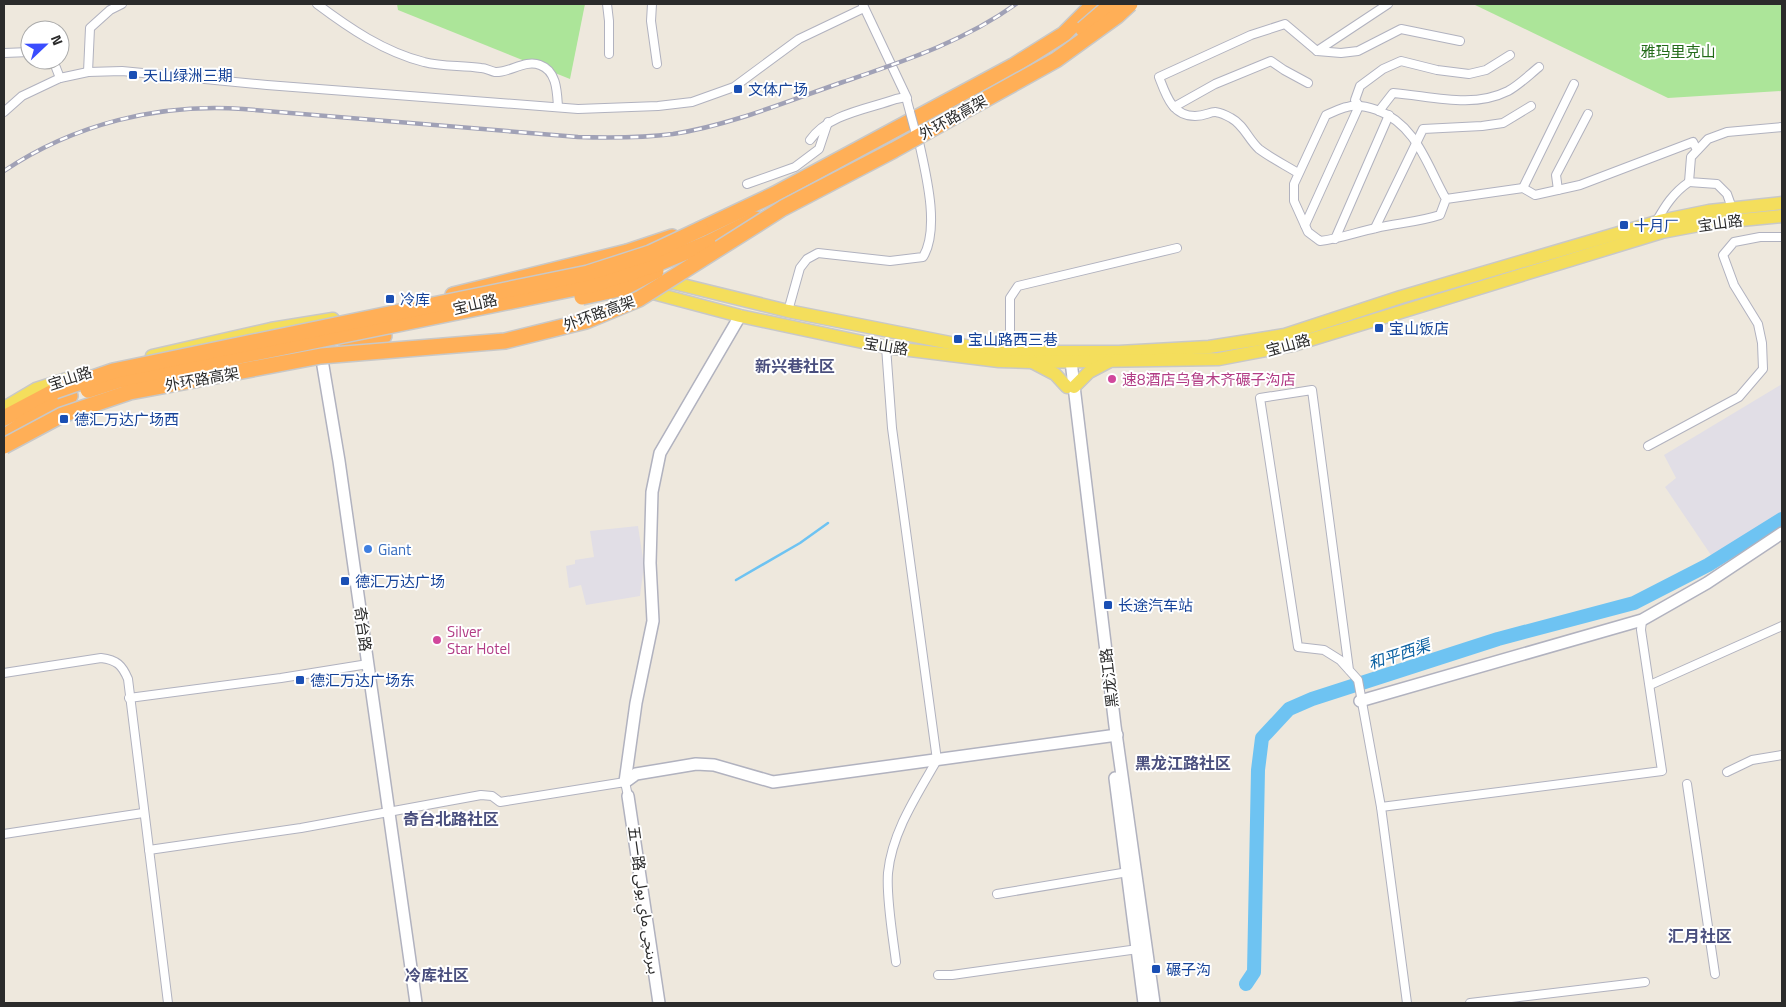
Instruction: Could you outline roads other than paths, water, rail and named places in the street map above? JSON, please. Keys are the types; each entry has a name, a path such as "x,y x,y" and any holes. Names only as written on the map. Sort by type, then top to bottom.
{"highway":[{"path":"418,304 499,282 627,252 716,221 775,194 1013,66 1064,34 1094,4"},
{"name":"外环路高架","path":"4,436 59,408 122,388 312,351 401,347 497,338 578,317 631,295 775,204 886,146 1049,53 1080,31 1112,4"},
{"name":"外环路高架","path":"4,446 62,415 130,392 321,356 505,342 586,321 639,299 783,208 894,150 1039,69 1117,16 1130,4"},
{"path":"4,418 55,391 113,371 588,273 704,236 780,206 1079,43 1117,20 1137,4"},
{"path":"320,344 384,336 624,288 704,236 716,221"},
{"path":"4,436 70,396 116,381 591,285 654,265 704,236"}],"main road":[{"name":"宝山路","path":"4,454 64,419 126,396 412,318 556,286 619,284 740,316 886,347 999,361 1031,362 1067,357 1209,347 1271,338 1656,222 1732,208 1782,203"},
{"name":"宝山路","path":"4,408 36,389 100,369 253,333 418,304 552,276 619,270 788,311 981,349 1110,361 1219,359 1270,351 1662,232 1710,223 1782,216"},
{"path":"1031,362 1055,374 1071,387 1090,372 1110,361"}],"street":[{"path":"88,72 90,28 110,10 122,4"},
{"path":"317,4 363,36 424,62 483,68 494,72 530,63 538,64 546,68 553,77 557,88 558,107"},
{"path":"607,4 610,21 609,54"},
{"path":"652,4 651,21 657,64"},
{"path":"1317,51 1388,4"},
{"path":"4,112 22,96 60,78 88,72 122,71 267,85 558,107 658,106 692,102 734,87 799,39 863,6 907,98 927,182 930,246 923,258 890,261 818,253 807,259 800,268 788,311"},
{"path":"1298,173 1257,147 1246,130 1231,118 1213,110 1195,116 1178,112 1169,101 1159,77 1273,26 1285,24 1317,51 1341,53 1358,51 1401,29 1460,41"},
{"path":"4,53 20,52"},
{"path":"1359,106 1356,100 1360,86 1383,69 1401,61 1437,70 1469,74 1486,70 1510,55"},
{"path":"1174,107 1215,84 1271,61 1308,83"},
{"path":"1379,111 1394,93 1444,100 1486,99 1509,90 1539,67"},
{"path":"57,70 60,78"},
{"path":"1523,188 1574,84"},
{"path":"810,140 816,131 828,122 907,98"},
{"path":"1305,225 1359,106"},
{"path":"1359,106 1389,115 1416,141 1446,199 1440,215 1422,221 1375,228 1335,239 1320,241 1308,232 1294,201 1294,184 1326,115 1347,107 1359,106"},
{"path":"1375,228 1423,129 1482,126 1503,122 1531,106"},
{"path":"1558,190 1556,175 1588,114"},
{"path":"1335,239 1389,115"},
{"path":"748,184 795,167 820,149 828,122"},
{"path":"1689,182 1690,157 1708,138 1727,132 1782,126"},
{"path":"1446,199 1523,188 1535,195 1580,185 1693,142 1697,150"},
{"path":"1656,222 1667,202 1678,189 1689,182 1717,184 1727,194 1732,208"},
{"path":"1648,446 1739,397 1763,369 1762,342 1758,324 1734,285 1723,256 1734,242 1760,237 1782,237"},
{"path":"1010,351 1010,298 1018,286 1177,248"},
{"path":"628,796 625,782 636,703 653,621 650,563 652,492 660,454 740,316"},
{"name":"奇台路","path":"320,344 339,461 416,1003"},
{"path":"886,347 892,428 937,760 914,800 896,839 888,874 896,962"},
{"name":"黑龙江路","path":"1067,357 1144,1003"},
{"path":"1349,670 1312,390 1260,398 1298,647 1324,650 1340,660 1349,670 1358,680 1360,701 1381,807 1407,1003"},
{"path":"1360,701 1642,620 1707,583 1782,533"},
{"path":"1381,807 1662,771 1642,620"},
{"path":"1650,685 1782,626"},
{"path":"4,672 101,658 113,659 122,665 128,679 143,813 168,1003"},
{"path":"129,698 282,678 368,664"},
{"path":"149,850 301,828 493,793 500,802 625,782 636,774 696,764 714,765 773,782 1113,735"},
{"name":"黑龙江路","path":"1113,735 1154,1003"},
{"path":"1727,772 1752,760 1782,755"},
{"path":"1687,784 1715,974"},
{"name":"五一路 بىرىنچى ماي يولى","path":"628,796 659,1003"},
{"path":"4,834 143,813"},
{"path":"997,894 1128,872"},
{"path":"938,975 952,975 1138,949"},
{"path":"1470,1003 1645,982"}],"waterway":[{"name":"和平西渠","path":"1246,984 1254,972 1258,770 1262,738 1289,709 1312,699 1498,639 1634,603 1708,565 1782,519"},
{"path":"736,580 800,543 828,523"}],"railway":[{"path":"4,171 31,155 88,129 118,120 149,114 211,108 243,109 578,137 673,134 738,119 911,58 954,40 1016,4"}],"place":[{"name":"天山绿洲三期","path":"133,75"},
{"name":"文体广场","path":"738,89"},
{"name":"十月厂","path":"1624,225"},
{"name":"冷库","path":"390,299"},
{"name":"宝山饭店","path":"1379,328"},
{"name":"宝山路西三巷","path":"958,339"},
{"name":"速8酒店乌鲁木齐碾子沟店","path":"1112,379"},
{"name":"德汇万达广场西","path":"64,419"},
{"name":"Giant","path":"368,549"},
{"name":"德汇万达广场","path":"345,581"},
{"name":"长途汽车站","path":"1108,605"},
{"name":"Silver Star Hotel","path":"437,640"},
{"name":"德汇万达广场东","path":"300,680"},
{"name":"碾子沟","path":"1156,969"}],"district":[{"name":"新兴巷社区","path":"795,366"},
{"name":"黑龙江路社区","path":"1183,763"},
{"name":"奇台北路社区","path":"451,819"},
{"name":"汇月社区","path":"1700,936"},
{"name":"冷库社区","path":"437,975"}],"park label":[{"name":"雅玛里克山","path":"1678,51"}]}
